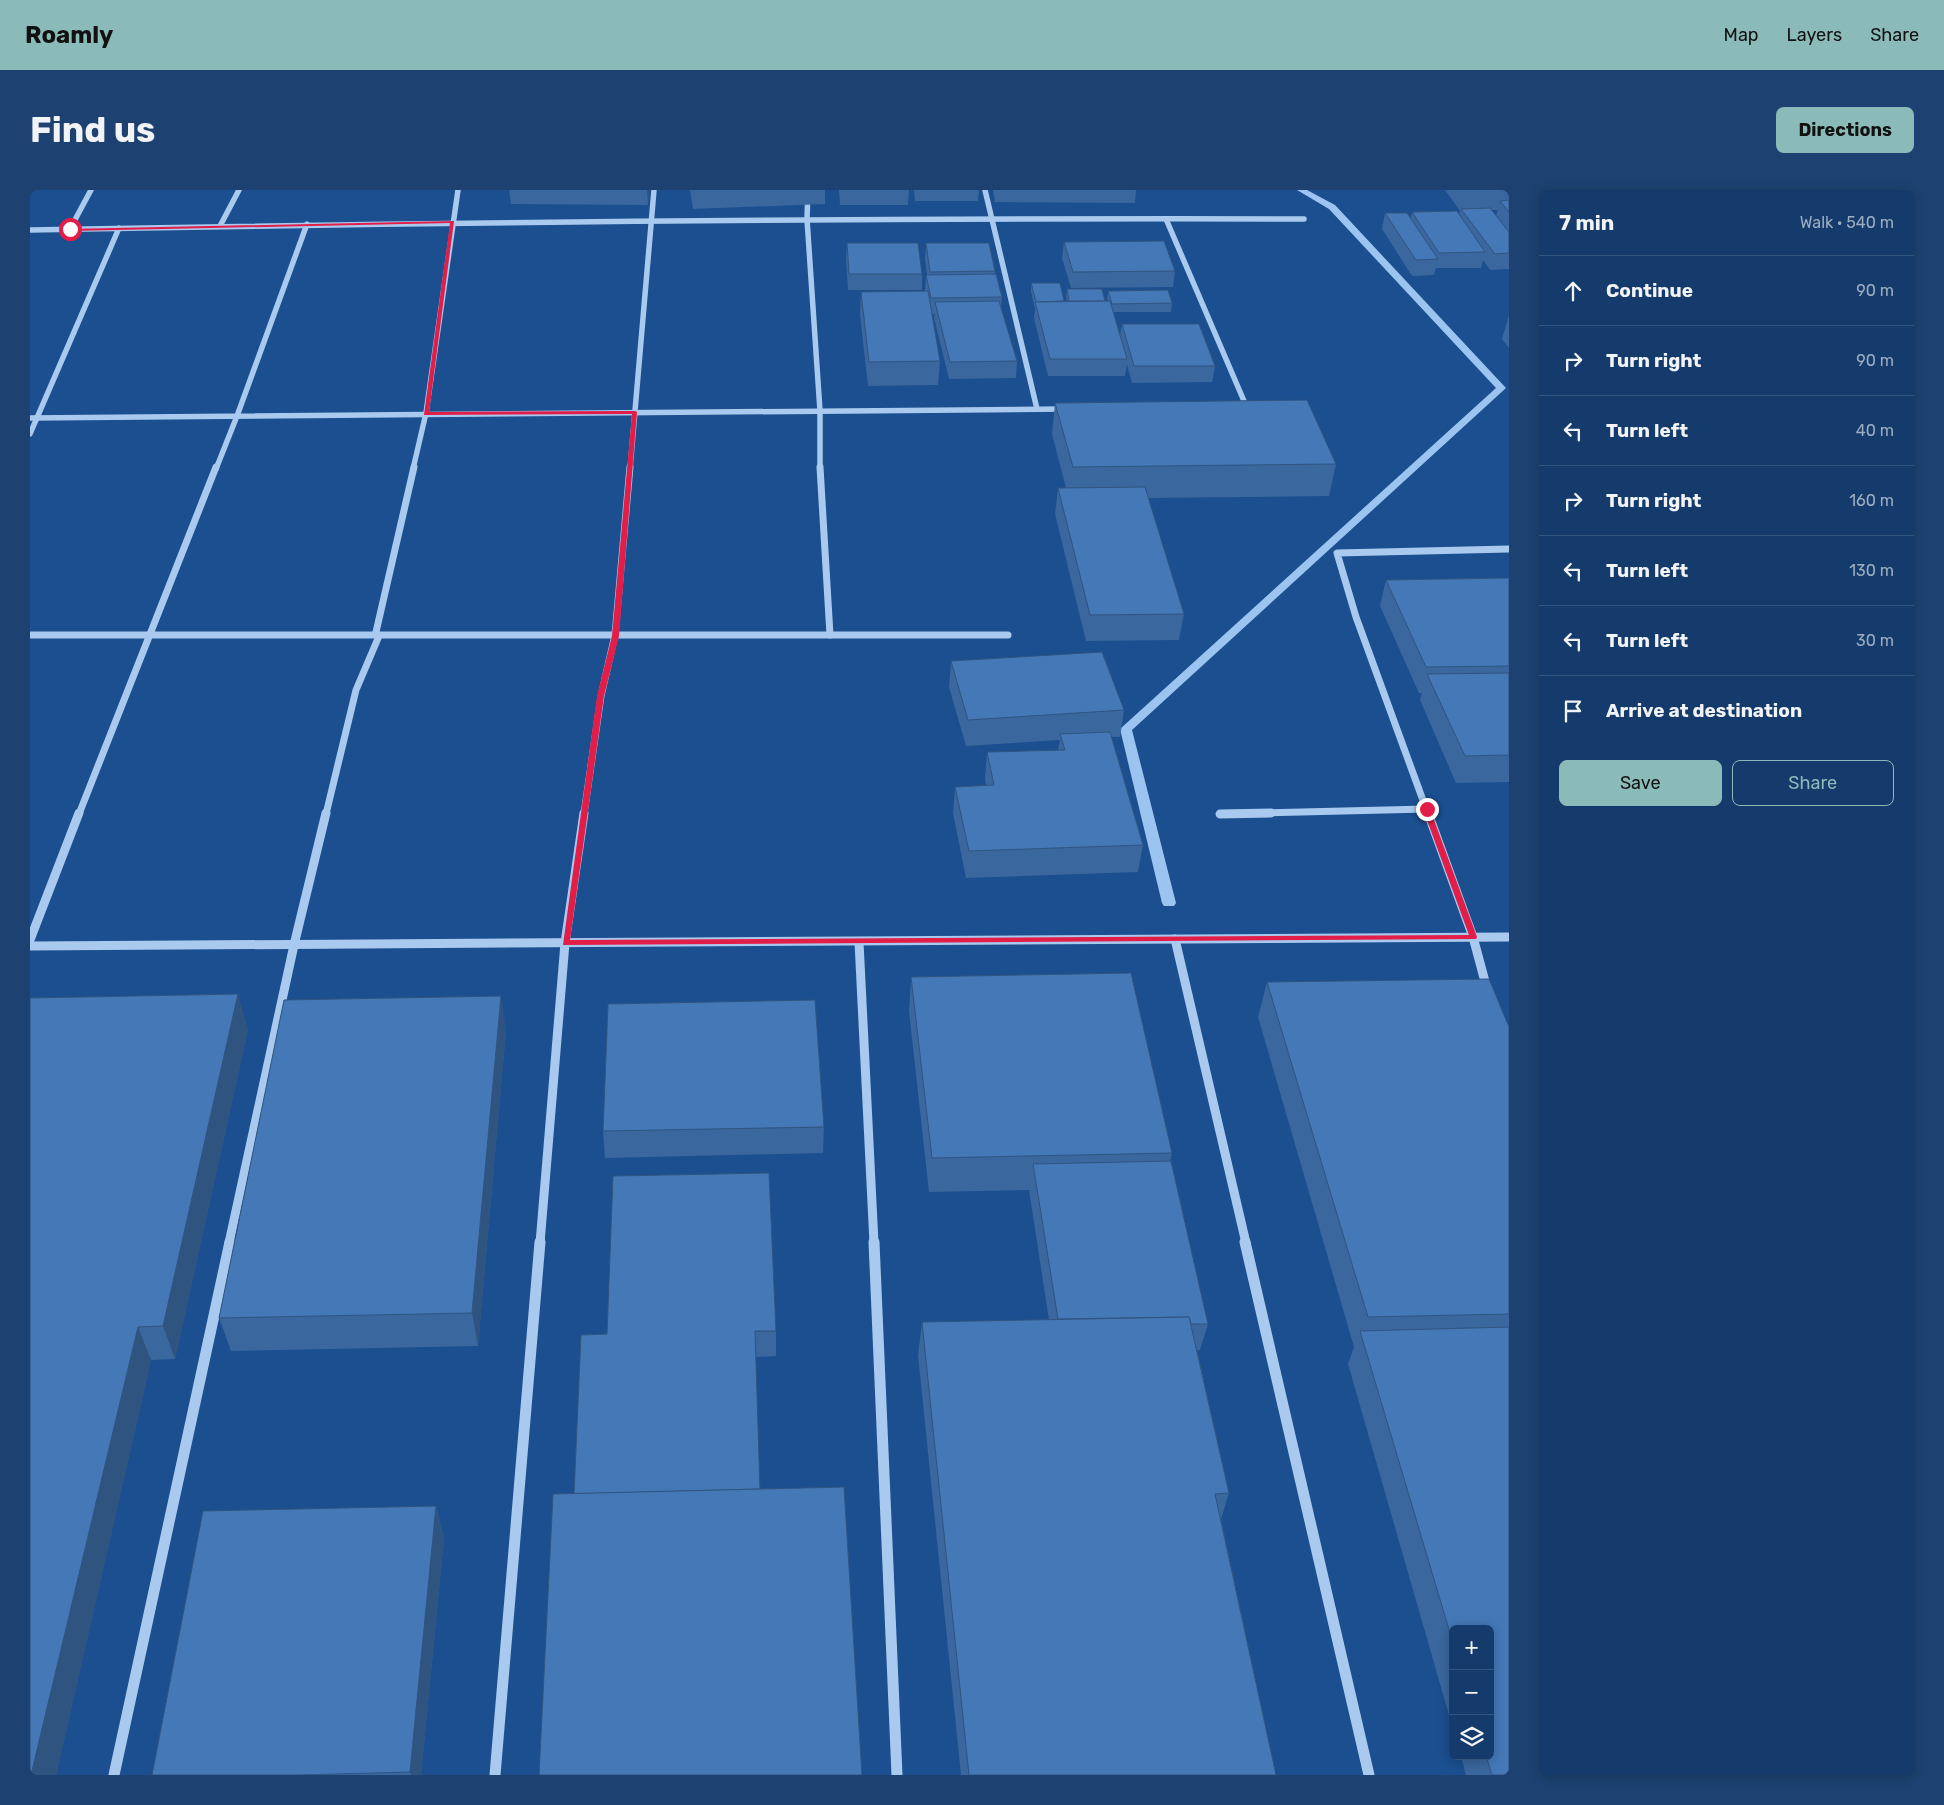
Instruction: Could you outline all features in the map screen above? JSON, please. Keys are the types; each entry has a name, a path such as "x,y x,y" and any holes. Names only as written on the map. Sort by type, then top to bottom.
{"street":[{"path":"70,229 91,190"},
{"path":"220,226 239,190"},
{"path":"379,636 376,632 426,413 458,190"},
{"path":"495,1775 565,943 601,696 615,636 654,190"},
{"path":"808,190 807,219 820,411 820,482 830,635"},
{"path":"984,190 1037,410"},
{"path":"1166,219 1247,408 1237,408"},
{"path":"30,230 307,224 652,220 1304,219"},
{"path":"30,940 148,636 237,416 307,224"},
{"path":"30,434 119,228"},
{"path":"30,418 426,413 1075,409"},
{"path":"1490,999 1474,937 1356,617 1337,553 1509,548"},
{"path":"30,635 1008,635"},
{"path":"114,1775 294,945 356,690 379,636"},
{"path":"1220,814 1427,809"},
{"path":"30,946 1509,937"},
{"path":"1175,939 1369,1775"},
{"path":"859,942 880,1362 897,1775"}],"building":[{"path":"1509,200 1509,212 1500,201"},
{"path":"1490,208 1509,232 1509,253 1495,254 1461,209"},
{"path":"1457,211 1485,252 1439,253 1412,212"},
{"path":"1385,213 1407,213 1438,259 1416,260"},
{"path":"1164,241 1175,271 1073,272 1064,242"},
{"path":"847,243 918,243 922,274 849,274"},
{"path":"926,243 989,243 995,271 930,272"},
{"path":"996,274 1002,297 931,298 926,275"},
{"path":"1031,283 1060,283 1064,301 1036,302"},
{"path":"1067,289 1102,289 1105,301 1069,301"},
{"path":"1168,290 1172,303 1112,304 1108,291"},
{"path":"928,291 940,361 869,362 861,292"},
{"path":"999,301 1017,361 950,362 935,302"},
{"path":"1110,301 1127,359 1050,359 1035,302"},
{"path":"1122,324 1199,324 1215,366 1134,366"},
{"path":"1307,400 1336,464 1073,467 1055,403"},
{"path":"1145,487 1184,614 1090,615 1058,488"},
{"path":"1509,578 1509,666 1426,667 1386,580"},
{"path":"1102,652 1124,710 968,720 951,661"},
{"path":"1509,673 1509,755 1465,756 1427,674"},
{"path":"1110,732 1143,845 969,851 955,787 994,785 987,752 1065,750 1060,734"},
{"path":"1131,973 1172,1153 932,1158 911,977"},
{"path":"1489,979 1509,1027 1509,1314 1368,1317 1267,982"},
{"path":"238,994 163,1326 138,1327 30,1775 30,998"},
{"path":"501,996 472,1313 219,1318 284,1000"},
{"path":"815,1000 824,1127 603,1131 608,1004"},
{"path":"1171,1161 1208,1324 1191,1324 1189,1317 1058,1319 1033,1164"},
{"path":"769,1173 776,1331 755,1331 760,1489 574,1494 581,1335 607,1334 613,1176"},
{"path":"1189,1317 1229,1493 1215,1494 1276,1775 969,1775 922,1322"},
{"path":"1509,1327 1509,1775 1492,1775 1487,1760 1494,1760 1494,1625 1449,1625 1449,1630 1360,1331"},
{"path":"844,1487 862,1775 539,1775 553,1494"},
{"path":"436,1506 410,1772 299,1775 152,1775 203,1511"}],"waterway":[{"path":"1169,903 1126,729 1501,388 1332,207 1301,190"}],"route":[{"path":"70,229 452,222 426,413 635,412 615,636 601,696 565,943 1474,937 1427,809"}]}
